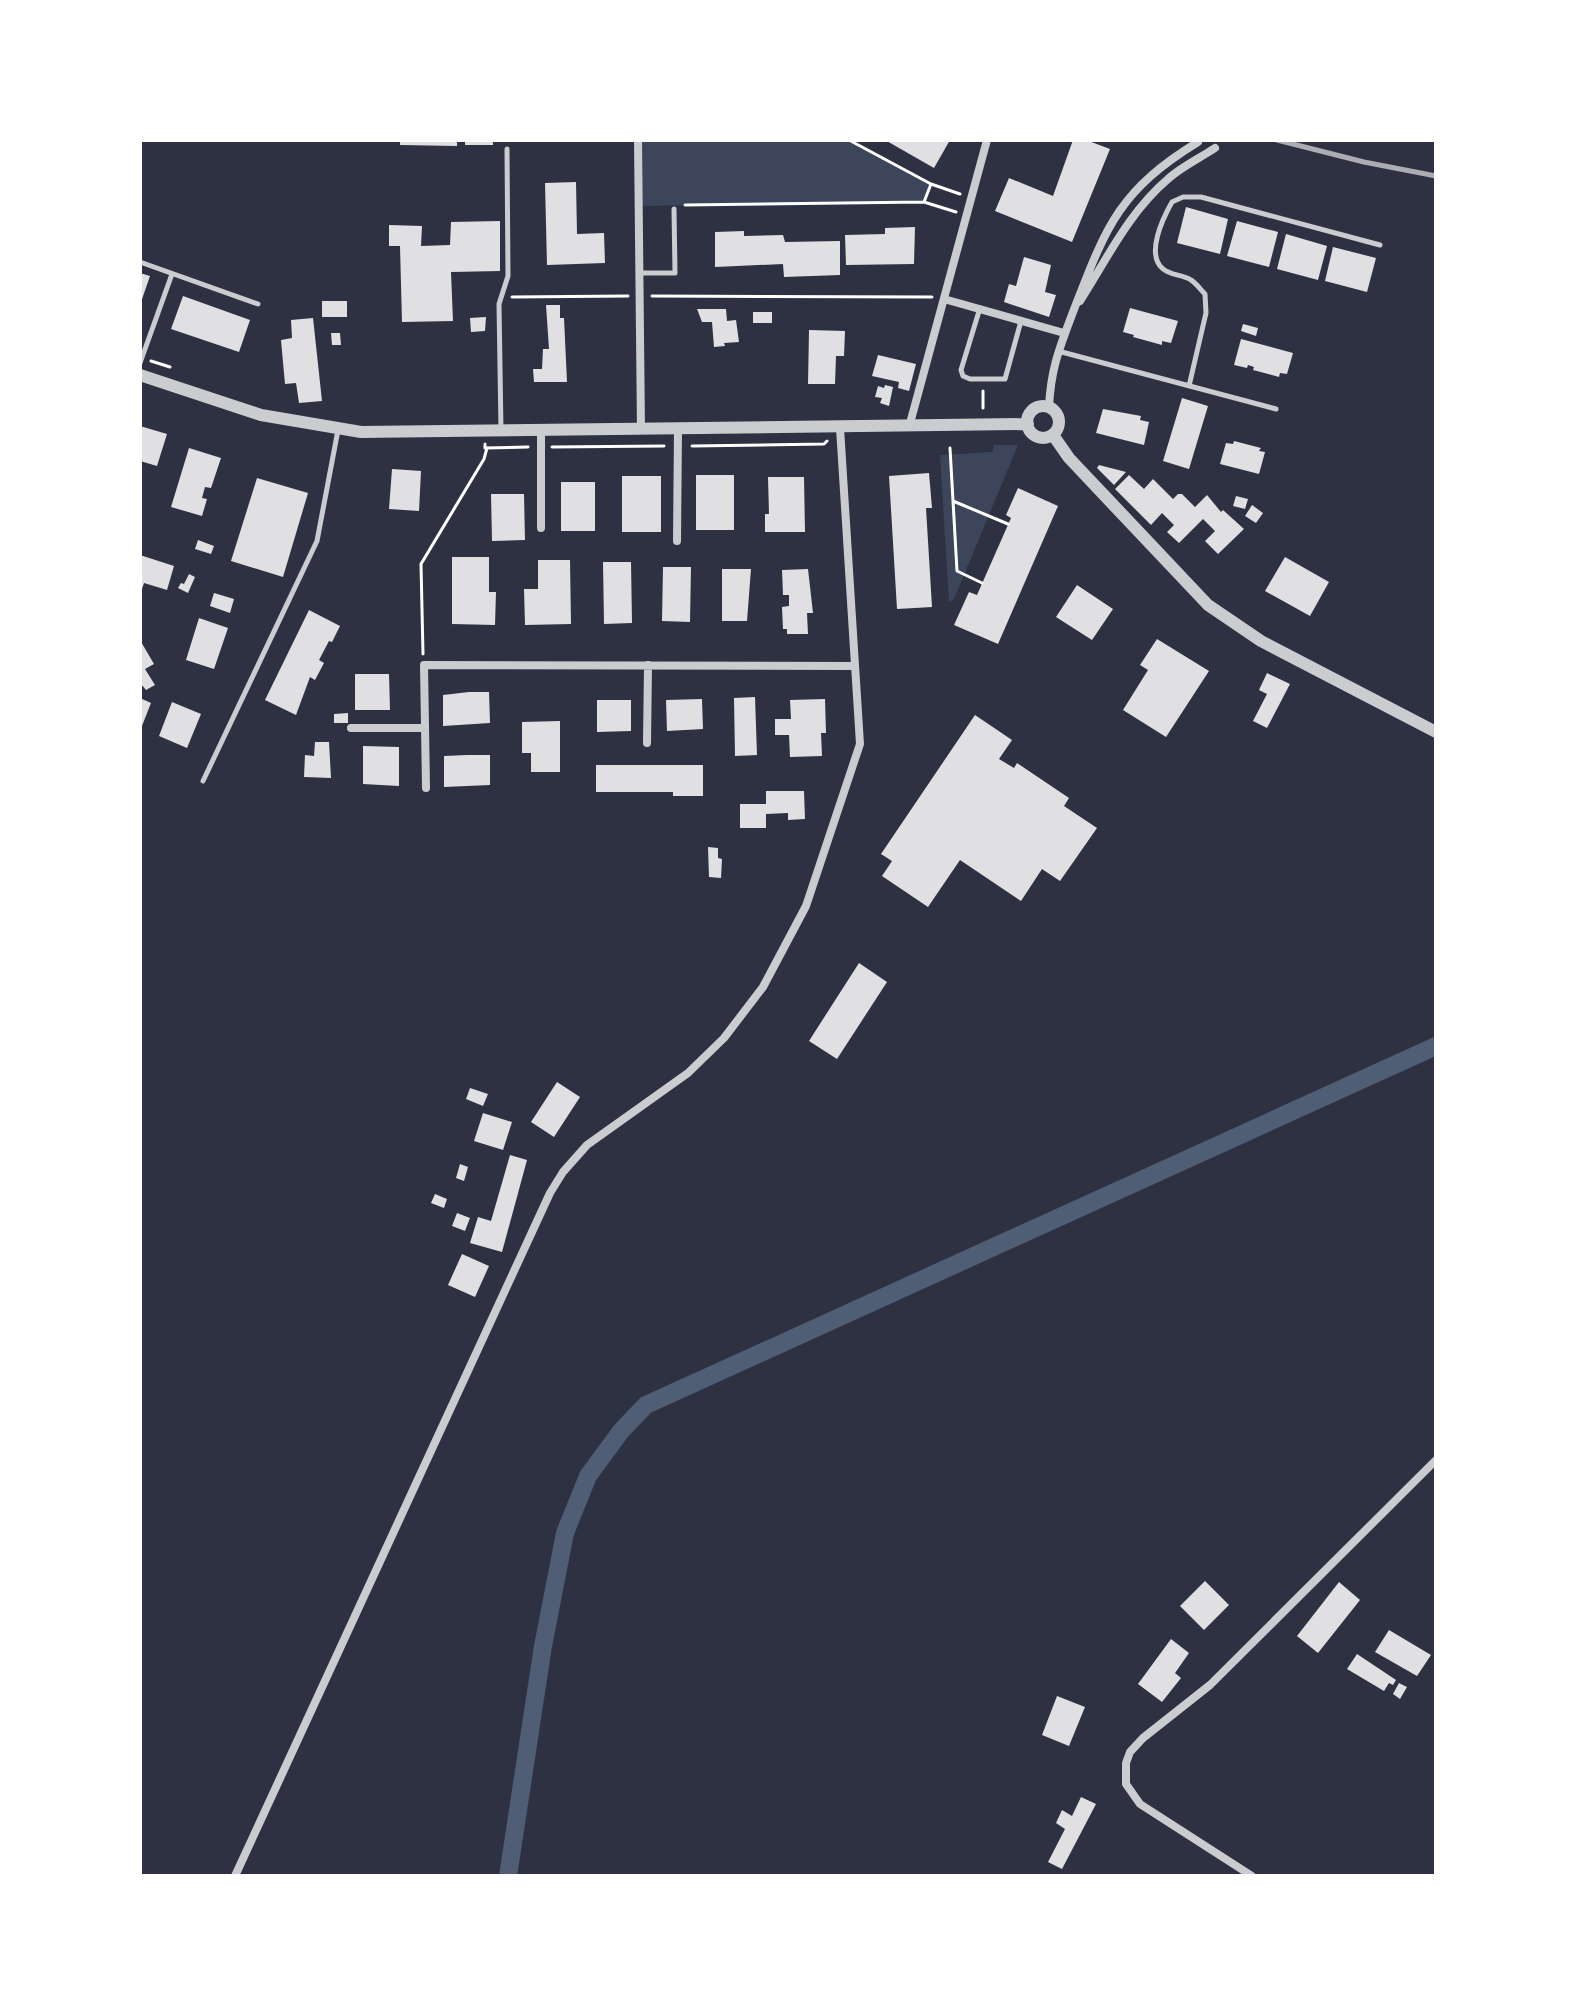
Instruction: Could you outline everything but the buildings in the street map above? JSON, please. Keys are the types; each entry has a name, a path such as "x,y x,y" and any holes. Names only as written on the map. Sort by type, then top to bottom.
{"street":[{"path":"638,140 641,430"},
{"path":"909,427 987,140"},
{"path":"1049,407 1057,350 1104,235 1137,187 1198,142"},
{"path":"1073,312 1117,238 1147,199 1169,177 1215,148"},
{"path":"944,299 1064,333"},
{"path":"140,375 261,415 338,429 390,433 1028,424"},
{"path":"1049,407 1057,413 1060,422 1053,435 1038,437 1029,430 1029,414 1033,409 1049,407"},
{"path":"235,1876 550,1193 563,1172 587,1145 704,1059 763,987 806,906 860,744 840,428"},
{"path":"677,541 678,429"},
{"path":"541,431 541,528"},
{"path":"1053,435 1069,458 1208,605 1261,641 1436,732"},
{"path":"426,788 424,665 855,666"},
{"path":"647,743 648,665"},
{"path":"351,728 425,728"},
{"path":"1252,1876 1140,1804 1126,1784 1126,1763 1130,1752 1210,1685 1436,1460"}],"lane":[{"path":"501,432 501,297 508,276 507,149"},
{"path":"1189,386 1206,313 1205,294 1191,280 1170,274 1160,267 1155,256 1157,241 1172,202 1183,197 1201,197 1380,245"},
{"path":"640,273 675,273 674,209"},
{"path":"140,262 258,304"},
{"path":"141,360 172,274"},
{"path":"980,308 961,370 963,376 970,379 1005,379 1021,320"},
{"path":"1057,350 1276,409"},
{"path":"203,781 317,541 338,429"}],"path":[{"path":"849,140 931,184 972,198"},
{"path":"924,202 931,184"},
{"path":"686,205 924,202 967,216"},
{"path":"501,297 632,296"},
{"path":"648,296 944,299"},
{"path":"141,360 176,369"},
{"path":"983,379 983,408"},
{"path":"424,665 421,564 484,459 486,446 824,444"},
{"path":"950,448 957,571 982,583"},
{"path":"953,501 1008,524"}],"shaded area":[{"path":"637,140 849,140 931,184 924,202 638,206"},
{"path":"994,445 1018,445 954,599 949,602 940,455 992,452"}],"waterway":[{"path":"508,1876 543,1646 565,1533 588,1476 621,1431 646,1405 1436,1046"}],"railway":[{"path":"1277,140 1436,176"}]}
